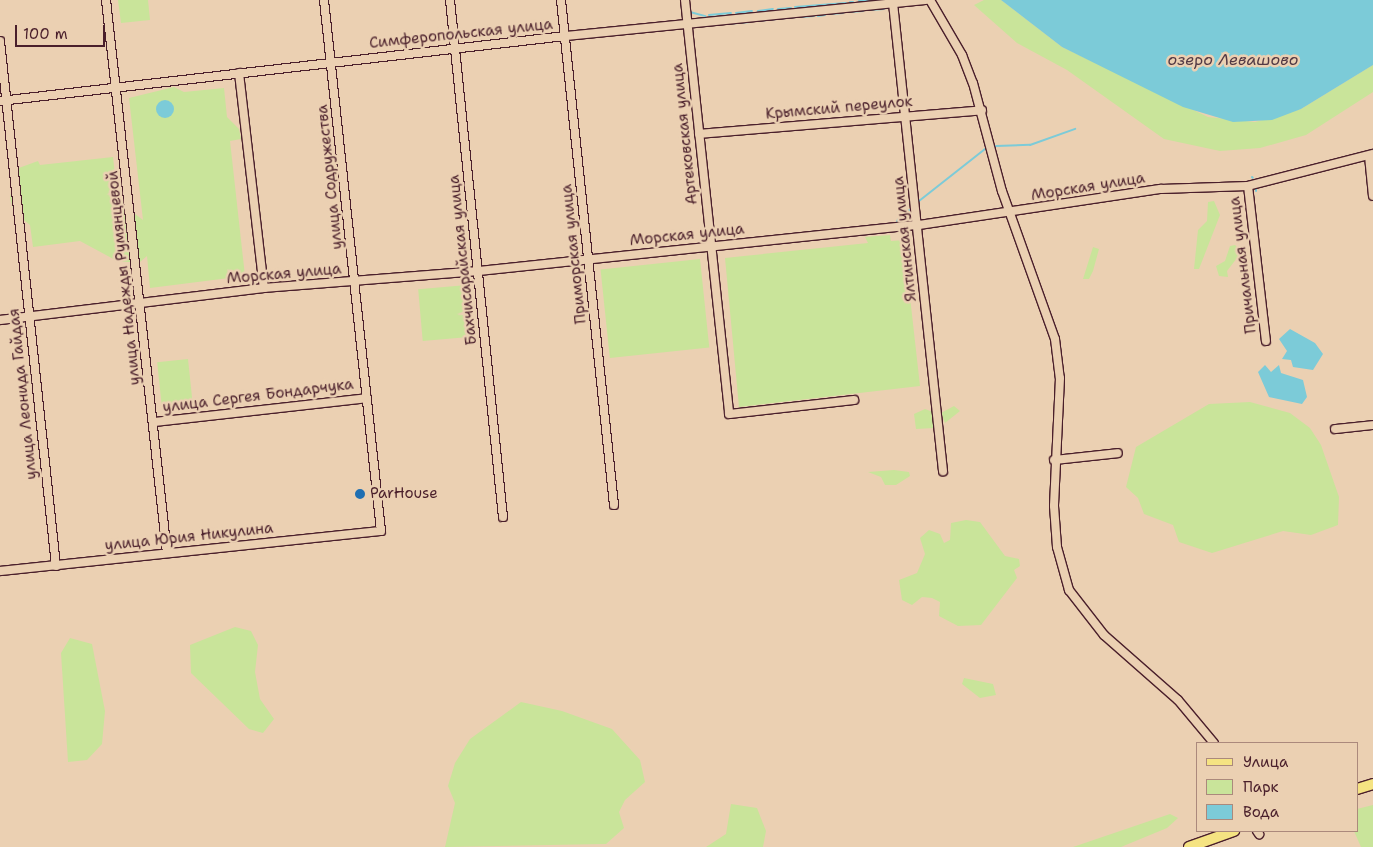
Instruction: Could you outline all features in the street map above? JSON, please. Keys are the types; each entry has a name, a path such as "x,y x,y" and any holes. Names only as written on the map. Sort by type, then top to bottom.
{"main road":[{"path":"1358,789 1373,784"},
{"path":"1189,847 1231,832"}],"street":[{"name":"улица Надежды Румянцевой","path":"106,0 167,553"},
{"name":"улица Содружества","path":"324,0 381,531"},
{"name":"Бахчисарайская улица","path":"450,0 503,517"},
{"name":"Приморская улица","path":"561,0 614,505"},
{"name":"Артековская улица","path":"685,0 728,414 854,400"},
{"name":"Симферопольская улица","path":"3,101 116,86 565,36 926,0"},
{"path":"930,0 962,55 982,110 1010,214 1044,300 1058,354 1060,378 1054,460 1054,506 1063,575 1075,602 1104,635 1178,700 1213,742"},
{"name":"Ялтинская улица","path":"893,3 904,116 919,225 943,471"},
{"name":"улица Леонида Гайдая","path":"0,41 3,101 56,566"},
{"path":"239,73 264,288"},
{"name":"Крымский переулок","path":"700,134 982,110"},
{"path":"1371,155 1373,196"},
{"name":"Морская улица","path":"0,320 264,288 478,271 919,225 1010,214 1161,189 1248,186 1371,155"},
{"name":"Причальная улица","path":"1248,186 1266,341"},
{"name":"улица Сергея Бондарчука","path":"154,422 367,398"},
{"path":"1335,429 1373,426"},
{"path":"1054,460 1118,453"},
{"name":"улица Юрия Никулина","path":"0,571 381,531"}],"green space":[{"path":"118,0 148,0 150,20 121,23"},
{"path":"984,0 1001,0 1062,47 1208,117 1255,122 1301,109 1373,65 1373,92 1306,135 1260,148 1220,151 1164,139 1067,70 1017,43 974,5"},
{"path":"174,87 184,92 224,88 227,117 239,129 241,139 230,141 245,276 150,288 147,256 140,262 119,262 80,241 33,247 30,225 14,212 10,198 16,169 38,161 40,165 113,157 117,193 126,207 143,220 129,98"},
{"path":"1214,201 1220,215 1199,269 1194,269 1198,230 1207,221 1208,202"},
{"path":"890,235 891,241 904,240 907,273 915,273 908,279 920,386 739,407 725,258 868,243 865,237"},
{"path":"1235,245 1248,257 1237,258 1227,271 1228,277 1219,276 1216,266 1225,261 1230,246"},
{"path":"1093,247 1099,249 1093,271 1089,279 1083,279"},
{"path":"700,259 709,348 610,358 601,269"},
{"path":"467,285 472,337 423,341 418,289"},
{"path":"188,359 193,407 162,410 157,362"},
{"path":"1250,402 1290,413 1310,428 1321,445 1339,497 1338,525 1311,535 1283,531 1212,553 1179,542 1173,525 1144,514 1138,498 1126,487 1136,447 1209,404"},
{"path":"954,406 960,411 945,423 941,413"},
{"path":"925,409 933,412 934,428 916,429 914,414"},
{"path":"894,470 909,472 910,476 896,485 885,485 881,477 868,472"},
{"path":"966,520 980,522 1005,556 1019,559 1020,566 1014,570 1017,578 981,625 958,626 939,616 940,602 932,598 922,597 912,605 902,600 899,580 917,573 925,554 920,538 929,530 940,534 944,543 950,540 951,523"},
{"path":"235,627 251,631 258,645 255,672 260,699 274,719 263,733 249,729 191,673 190,645"},
{"path":"70,638 92,644 105,711 102,744 87,760 68,762 61,653"},
{"path":"964,678 993,684 996,695 980,698 962,684"},
{"path":"521,702 562,711 612,729 640,760 645,782 625,800 619,812 624,828 606,844 445,847 455,803 448,786 455,763 470,739"},
{"path":"731,804 757,808 766,831 763,847 706,847 726,834"},
{"path":"1373,805 1373,847 1361,847 1354,832 1358,832 1358,809"},
{"path":"1170,814 1178,818 1167,828 1121,847 1073,847"}],"water":[{"name":"озеро Левашово","path":"1001,0 1373,0 1373,65 1301,109 1272,120 1233,122 1183,107 1062,47"},
{"path":"161,100 169,100 174,105 172,116 161,118 156,113 156,105"},
{"path":"1290,329 1315,343 1323,354 1313,370 1293,367 1291,360 1282,359 1287,351 1279,339"},
{"path":"1265,365 1271,372 1279,365 1281,373 1303,380 1307,397 1302,404 1269,397 1258,372"}],"waterway":[{"path":"859,1 873,0"},
{"path":"795,7 846,3"},
{"path":"778,9 791,8"},
{"path":"758,11 773,9"},
{"path":"868,10 884,9"},
{"path":"736,13 752,11"},
{"path":"848,12 863,11"},
{"path":"690,12 705,16"},
{"path":"709,15 731,13"},
{"path":"830,14 843,13"},
{"path":"818,16 825,15"},
{"path":"801,17 814,16"},
{"path":"756,21 796,17"},
{"path":"726,24 750,22"},
{"path":"996,146 1030,145 1075,129"},
{"path":"919,201 985,149"},
{"path":"897,221 904,211 912,210"}],"place":[{"name":"ParHouse","path":"360,494"}]}
